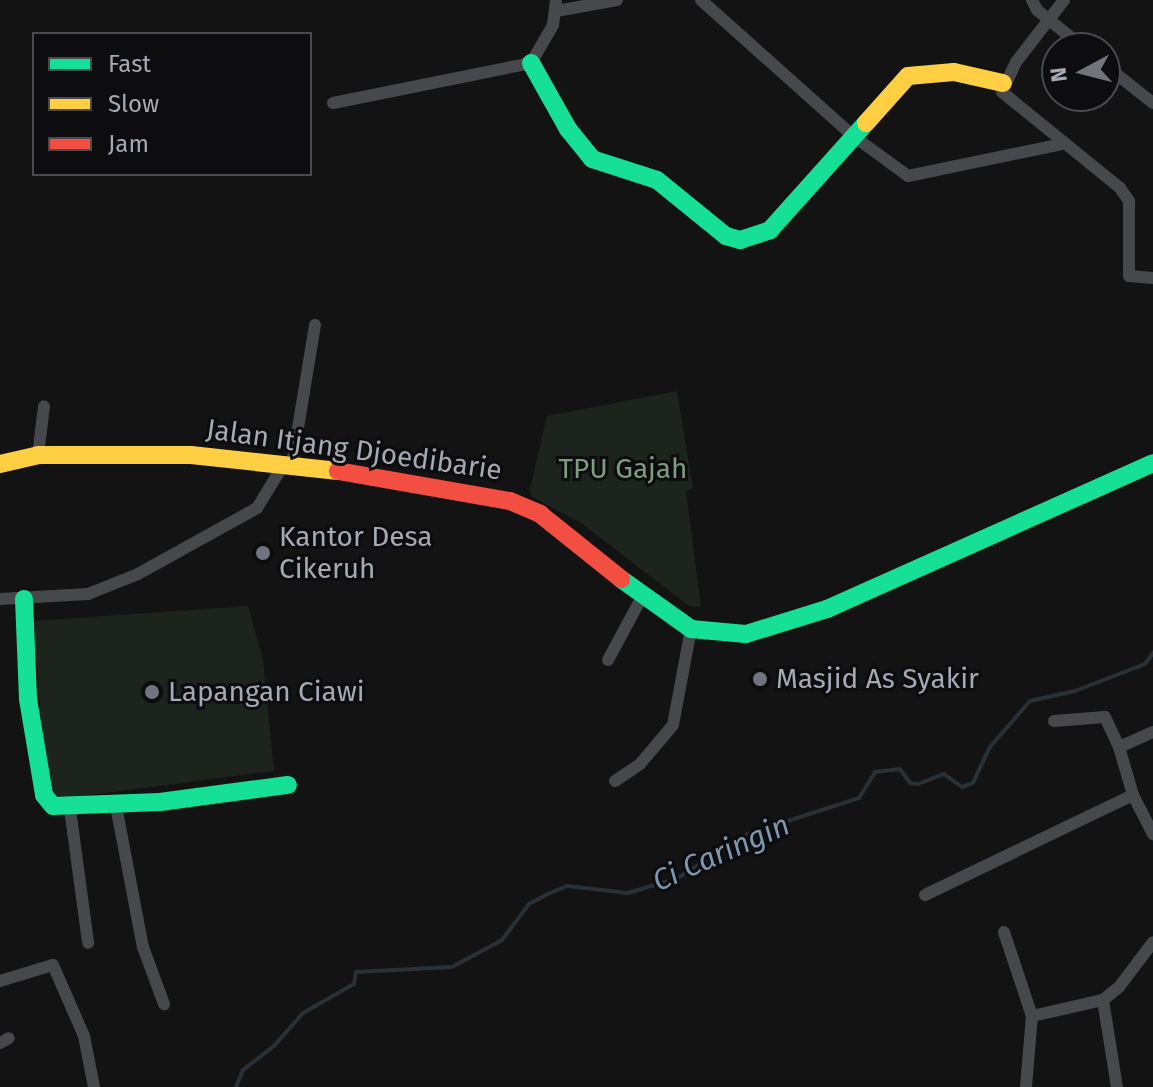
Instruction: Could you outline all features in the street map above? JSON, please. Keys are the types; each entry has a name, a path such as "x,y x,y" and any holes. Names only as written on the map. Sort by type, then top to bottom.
{"main road":[{"path":"531,63 568,129 592,159 657,180 726,236 754,238 770,230 852,135 915,73 954,72 1003,83"},
{"name":"Jalan Itjang Djoedibarie","path":"0,464 38,455 191,455 288,464 510,501 540,514 691,629"},
{"path":"691,629 746,634 827,609 1153,463"},
{"path":"24,599 28,699 44,795 53,806 70,809 116,806 288,785"}],"street":[{"path":"333,103 531,63 556,6 617,0"},
{"path":"701,0 852,135 908,176 1062,144"},
{"path":"1032,0 1064,32"},
{"path":"1064,0 1003,83 1008,99 1120,188 1129,201 1129,276 1153,278"},
{"path":"1121,78 1153,103"},
{"path":"0,599 88,594 138,574 257,508 288,464 315,325"},
{"path":"38,455 44,406"},
{"path":"608,660 643,595"},
{"path":"615,781 640,764 673,725 691,629"},
{"path":"1054,721 1105,717 1119,747 1133,795 1153,834"},
{"path":"1119,747 1153,732"},
{"path":"925,895 1133,795"},
{"path":"116,806 143,947 164,1004"},
{"path":"70,809 81,922 88,943"},
{"path":"1004,932 1032,1016 1026,1087"},
{"path":"1032,1016 1103,1000 1119,987 1153,942"},
{"path":"0,981 53,965 84,1036 94,1087"},
{"path":"1103,1000 1117,1087"}],"green space":[{"name":"TPU Gajah","path":"677,391 693,488 686,491 701,607 689,606 581,523 532,497 530,489 547,416"},
{"name":"Lapangan Ciawi","path":"248,606 263,659 274,771 59,799 51,787 42,731 34,621"}],"waterway":[{"name":"Ci Caringin","path":"236,1087 243,1070 274,1046 303,1013 354,984 356,972 452,967 502,940 529,904 550,893 567,886 628,893 678,878 748,834 859,798 875,772 900,769 910,783 918,784 944,774 962,787 973,783 989,748 1030,701 1075,691 1145,664 1153,653"}],"traffic: fast":[{"path":"531,63 568,129 592,159 657,180 726,236 740,240 770,230 866,123"},
{"path":"621,579 691,629 746,634 827,609 1153,463"},
{"path":"24,599 28,699 44,795 53,806 160,802 288,785"}],"traffic: slow":[{"path":"866,123 908,76 954,72 1003,83"},
{"path":"0,464 38,455 191,455 338,471"}],"traffic: jam":[{"path":"338,471 510,501 540,514 621,579"}],"place":[{"name":"Kantor Desa Cikeruh","path":"263,553"},
{"name":"Masjid As Syakir","path":"760,679"},
{"name":"Lapangan Ciawi","path":"152,692"}]}
